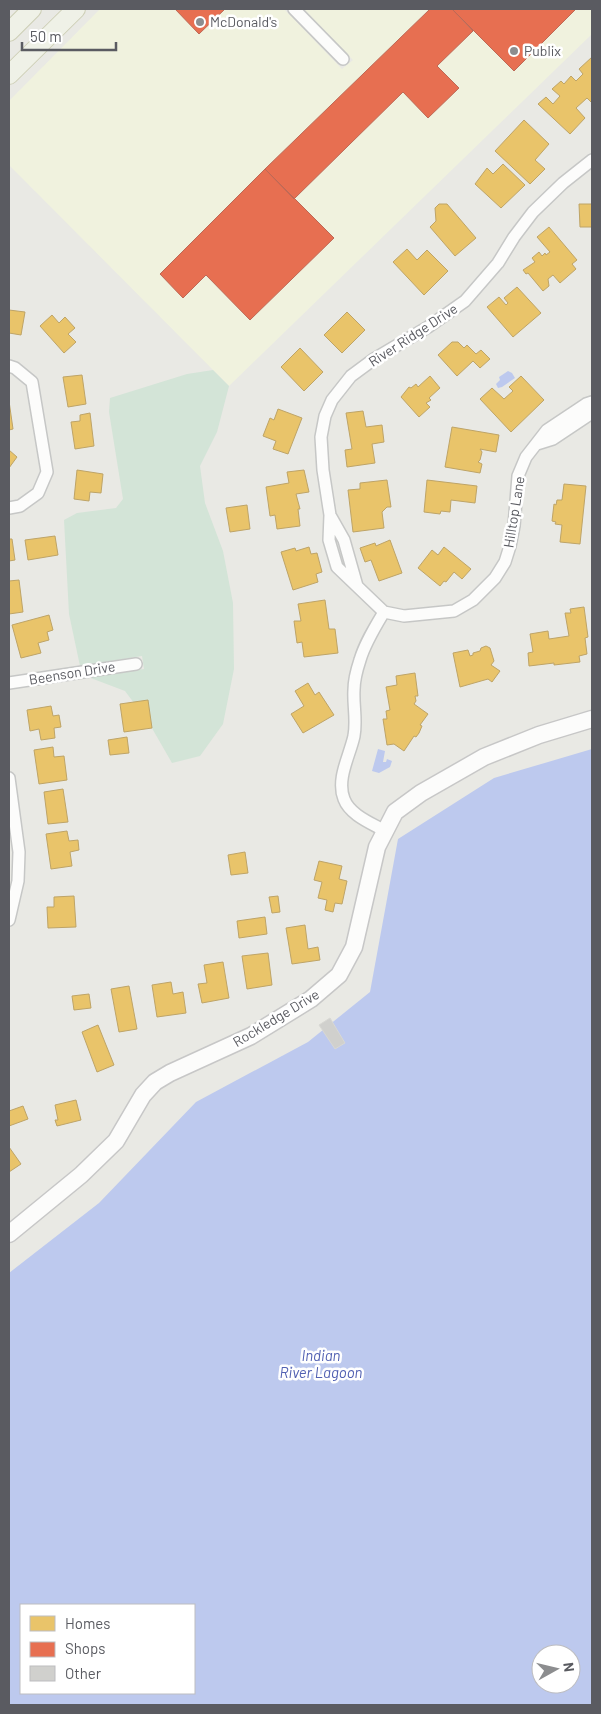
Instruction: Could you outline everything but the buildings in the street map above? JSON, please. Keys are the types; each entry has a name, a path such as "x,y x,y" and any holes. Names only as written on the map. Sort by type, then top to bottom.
{"main road":[{"path":"9,32 32,9"},
{"path":"9,75 76,9"}],"street":[{"path":"294,9 343,60"},
{"name":"River Ridge Drive","path":"384,612 337,567 329,540 330,515 323,470 321,437 332,400 351,376 374,359 428,328 465,301 498,263 514,237 533,212 563,183 589,164"},
{"path":"9,366 15,368 32,382 46,472 38,493 20,506 9,508"},
{"name":"Hilltop Lane","path":"384,612 404,616 454,611 473,600 495,578 505,562 510,546 514,526 518,476 526,457 547,430 592,402"},
{"path":"537,444 553,439 592,413"},
{"path":"384,612 366,645 356,674 354,734 342,786 344,799 353,812 385,831"},
{"name":"Beenson Drive","path":"9,683 136,664"},
{"name":"Rockledge Drive","path":"9,1234 81,1175 116,1141 143,1094 155,1082 170,1073 251,1036 310,1000 339,974 354,947 377,847 395,812 421,793 484,757 539,734 592,719"},
{"path":"9,778 19,852 18,881 9,920"}],"shaded area":[{"path":"100,9 284,9 342,69 353,60 304,9 592,9 592,34 229,386 9,165 9,101"},
{"path":"213,370 229,386 217,432 200,466 205,503 223,551 233,603 234,669 223,724 200,756 172,763 149,723 125,691 88,677 144,669 142,656 80,666 69,614 64,520 77,513 116,508 123,499 109,412 110,398 187,374"}],"water":[{"path":"508,371 515,378 498,388 496,384 500,380 499,377"},
{"path":"378,749 385,751 383,762 386,762 387,759 392,761 390,767 379,773 372,771"},
{"name":"Indian River Lagoon","path":"592,749 592,1705 9,1705 9,1273 99,1203 196,1102 308,1042 370,992 398,839 494,778"}],"place":[{"name":"McDonald's","path":"200,22"},
{"name":"Publix","path":"514,51"}]}
